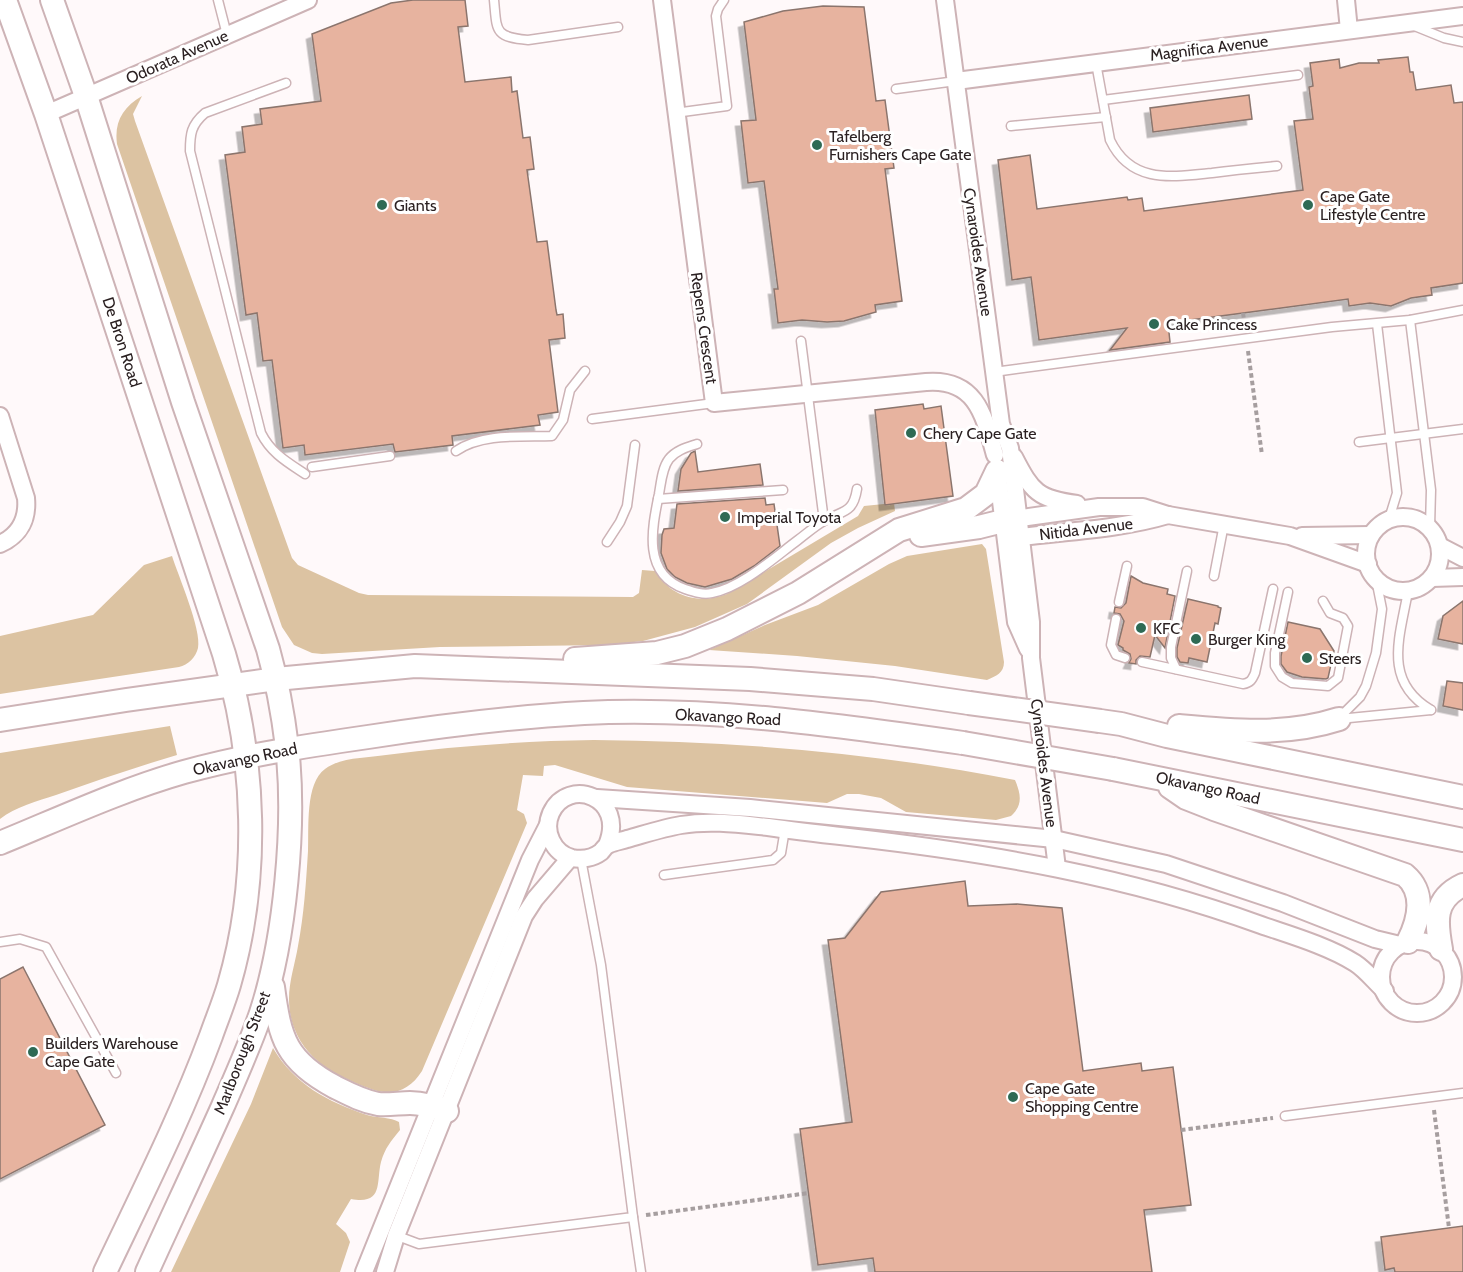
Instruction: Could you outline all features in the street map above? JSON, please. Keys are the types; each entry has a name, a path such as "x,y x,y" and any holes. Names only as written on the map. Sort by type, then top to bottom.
{"main road":[{"name":"De Bron Road","path":"5,0 46,114 234,685 246,757"},
{"path":"52,0 86,96 183,402 265,638 276,679"},
{"path":"0,720 276,679 415,666 631,656 672,649 711,636 774,607 899,530 966,509 986,494 1000,458"},
{"path":"862,554 900,540 1009,523"},
{"path":"415,666 750,679 873,689 1111,722 1270,731 1308,727 1339,718"},
{"name":"Marlborough Street","path":"147,1272 246,1053 271,977 281,922 289,840 287,748 276,679"},
{"name":"Okavango Road","path":"0,843 131,789 185,772 246,757 287,748 477,721 586,713 703,714 815,722 963,743 1113,769 1463,840"},
{"path":"1111,722 1167,736 1463,797"},
{"path":"105,1272 190,1090 229,986 246,903 250,843 250,802 246,757"},
{"path":"1154,777 1186,798 1405,875 1412,881 1419,898 1415,929 1404,944"},
{"path":"1450,954 1437,919 1443,901 1451,891 1463,885"},
{"path":"271,977 278,1024 283,1037 298,1062 312,1075 358,1099 379,1104 413,1103 439,1108"}],"street":[{"name":"Odorata Avenue","path":"46,114 308,0"},
{"name":"Repens Crescent","path":"662,0 714,403 939,381 958,385 967,391 982,412 1000,458"},
{"name":"Cynaroides Avenue","path":"945,0 1001,424 1000,458 1009,523 1016,622 1031,658"},
{"path":"1346,0 1349,30"},
{"name":"Magnifica Avenue","path":"956,81 1463,16"},
{"path":"0,416 26,498 27,508 21,527 16,534 0,544"},
{"name":"Cynaroides Avenue","path":"1000,458 1009,523 1021,537 1031,622 1031,658 1057,868"},
{"name":"Nitida Avenue","path":"1000,458 1044,497 1058,502 1099,507 1143,507 1168,515 1290,536 1371,535"},
{"name":"Nitida Avenue","path":"1009,523 1099,507"},
{"name":"Nitida Avenue","path":"1021,537 1147,521 1168,515"},
{"path":"1407,516 1422,521 1430,527 1440,546 1439,563 1432,578 1408,591 1391,589 1372,571 1366,554 1371,535 1379,525 1389,519 1407,516"},
{"name":"Nitida Avenue","path":"1290,536 1372,571"},
{"path":"1440,546 1463,558"},
{"path":"1432,578 1463,578"},
{"path":"439,1108 530,860 548,825 551,813 559,802 571,795 584,794 597,798 750,808 1054,839 1118,853 1186,871 1283,903 1375,939 1404,944 1426,942 1450,954 1453,979 1444,1001"},
{"path":"548,825 549,836 561,853 575,858 591,857 600,853 607,845 612,833 612,820 606,807 597,798"},
{"path":"607,845 665,828 698,823 739,824 926,845 1012,858 1113,880 1184,899 1341,955 1354,963 1399,1008 1414,1013 1434,1009 1463,991"},
{"path":"364,1272 388,1233 439,1108 524,916 535,898 575,858"},
{"path":"1384,991 1383,965 1390,954 1404,944"},
{"path":"385,1272 388,1233"}],"lane":[{"path":"218,0 227,35"},
{"path":"494,0 497,28 504,35 513,38 528,40 618,27"},
{"path":"675,112 727,106 716,16 724,0"},
{"path":"1407,23 1444,38 1463,42"},
{"path":"1096,63 1110,140 1115,151 1138,170 1167,177 1277,166"},
{"path":"1103,100 1298,75"},
{"path":"896,89 956,81"},
{"path":"286,83 205,113 194,123 190,135 190,151 261,433 266,444 276,454 305,474"},
{"path":"1011,126 1106,117"},
{"path":"994,372 1332,327 1410,320 1463,310"},
{"path":"1410,320 1431,490 1430,527"},
{"path":"1377,324 1397,494 1389,519"},
{"path":"801,341 824,521"},
{"path":"456,451 470,444 490,440 552,436 563,420 570,390 585,371"},
{"path":"592,419 714,403"},
{"path":"1359,442 1463,429"},
{"path":"698,444 685,448 669,459 664,470 653,523 652,541 654,558 669,580 678,587 696,593 714,593 737,583 824,521 846,511 852,505 857,489"},
{"path":"607,542 627,506 635,445"},
{"path":"312,466 390,456"},
{"path":"658,499 783,490"},
{"path":"1214,576 1224,524"},
{"path":"1119,602 1127,566"},
{"path":"1176,669 1171,658 1171,647 1187,571"},
{"path":"1339,718 1360,697 1366,686 1376,652 1382,609 1372,571"},
{"path":"1142,662 1243,684 1249,683 1255,674 1273,589"},
{"path":"1339,718 1431,710 1421,704 1405,687 1397,664 1408,591"},
{"path":"1288,592 1274,660 1278,673 1286,681 1292,683 1328,686 1338,678 1348,626 1343,618 1330,613 1323,601"},
{"path":"1116,619 1111,645 1116,655 1125,658"},
{"path":"664,875 773,860 781,853 785,830"},
{"path":"575,858 601,965 640,1272"},
{"path":"0,942 20,939 46,947 116,1073"},
{"path":"1285,1116 1463,1093"},
{"path":"388,1233 419,1244 633,1216"}],"path":[{"path":"1243,313 1262,455"},
{"path":"1432,1097 1449,1228"},
{"path":"1181,1130 1285,1116"},
{"path":"633,1216 809,1193"}],"shaded area":[{"path":"142,96 133,114 135,121 292,558 298,565 368,595 633,597 639,593 642,570 655,571 677,593 706,599 727,594 858,516 864,506 894,503 895,511 831,543 747,604 695,627 643,641 608,645 440,647 322,654 312,653 294,645 282,627 117,144 117,129 121,116"},
{"path":"982,544 986,549 1004,662 1001,671 987,680 895,666 709,650 818,605 907,556"},
{"path":"172,556 193,616 198,640 197,651 188,662 179,667 0,694 0,636 93,615 144,565"},
{"path":"170,726 177,755 27,805 0,819 0,753"},
{"path":"594,740 753,746 911,762 1015,780 1020,799 1018,808 1011,816 996,820 906,812 881,798 859,794 847,794 827,803 627,787 555,765 544,766 543,776 523,775 517,810 524,814 527,823 422,1071 417,1078 400,1090 379,1091 337,1074 308,1052 295,1030 290,1015 289,999 303,911 309,807 314,785 325,769 339,762 354,759 438,749 490,744"},
{"path":"273,1048 291,1072 326,1098 367,1115 399,1122 400,1130 383,1157 374,1195 369,1199 351,1199 336,1224 346,1233 350,1242 340,1272 171,1272 251,1104"}],"building":[{"name":"Giants","path":"413,0 465,0 468,26 458,27 465,82 511,77 512,92 517,91 523,138 530,137 534,169 527,170 537,242 547,241 557,315 563,314 565,338 549,340 558,412 538,415 540,425 452,436 453,445 395,452 393,444 305,455 304,445 283,448 272,360 263,361 257,313 246,315 225,155 245,152 242,127 262,124 260,109 321,101 312,34 391,3"},
{"name":"Tafelberg Furnishers Cape Gate","path":"823,6 864,7 876,101 885,100 894,168 885,169 902,301 875,305 876,312 844,321 802,320 778,323 774,289 778,289 764,181 748,183 741,121 756,120 744,22 783,11"},
{"name":"Cape Gate Lifestyle Centre","path":"1408,57 1416,90 1451,85 1454,103 1463,102 1463,283 1431,288 1432,295 1411,298 1391,306 1370,303 1349,306 1348,299 1168,323 1170,342 1110,350 1127,328 1039,340 1031,277 1012,280 998,160 1030,155 1037,209 1127,197 1128,200 1142,198 1144,211 1303,190 1294,121 1313,119 1309,87 1313,86 1310,63 1339,59 1340,68 1359,63 1379,63 1378,60"},
{"path":"1249,95 1252,119 1153,132 1150,108"},
{"name":"Chery Cape Gate","path":"923,404 924,409 941,406 953,496 885,505 875,410"},
{"path":"695,451 698,472 760,464 763,485 678,491 681,469 691,453"},
{"name":"Imperial Toyota","path":"765,498 766,505 774,504 780,546 754,566 732,579 705,587 687,583 675,577 667,569 661,553 662,535 664,529 674,528 677,504"},
{"name":"KFC","path":"1131,576 1143,583 1168,589 1167,594 1175,596 1165,648 1155,635 1150,657 1140,656 1136,664 1129,663 1130,654 1118,645 1124,621 1120,614 1114,613 1115,607 1121,608 1126,603"},
{"name":"Burger King","path":"1188,599 1221,608 1218,624 1215,623 1207,662 1189,658 1188,663 1180,662 1177,657"},
{"path":"1463,601 1463,644 1438,639 1443,616"},
{"name":"Steers","path":"1288,622 1320,629 1334,651 1328,678 1302,677 1287,672 1281,664"},
{"path":"1447,681 1463,683 1463,710 1443,706"},
{"name":"Cape Gate Shopping Centre","path":"965,881 968,906 1017,904 1062,908 1083,1071 1141,1063 1142,1071 1173,1067 1191,1205 1144,1210 1152,1272 875,1272 873,1258 818,1265 800,1129 852,1122 828,940 845,938 881,892"},
{"name":"Builders Warehouse Cape Gate","path":"23,967 105,1125 0,1179 0,979"},
{"path":"1463,1226 1463,1272 1395,1272 1394,1268 1385,1270 1381,1237"}],"place":[{"name":"Tafelberg Furnishers Cape Gate","path":"817,145"},
{"name":"Giants","path":"382,205"},
{"name":"Cape Gate Lifestyle Centre","path":"1308,205"},
{"name":"Cake Princess","path":"1154,324"},
{"name":"Chery Cape Gate","path":"911,433"},
{"name":"Imperial Toyota","path":"725,517"},
{"name":"KFC","path":"1141,628"},
{"name":"Burger King","path":"1196,639"},
{"name":"Steers","path":"1307,658"},
{"name":"Builders Warehouse Cape Gate","path":"33,1052"},
{"name":"Cape Gate Shopping Centre","path":"1013,1097"}]}
